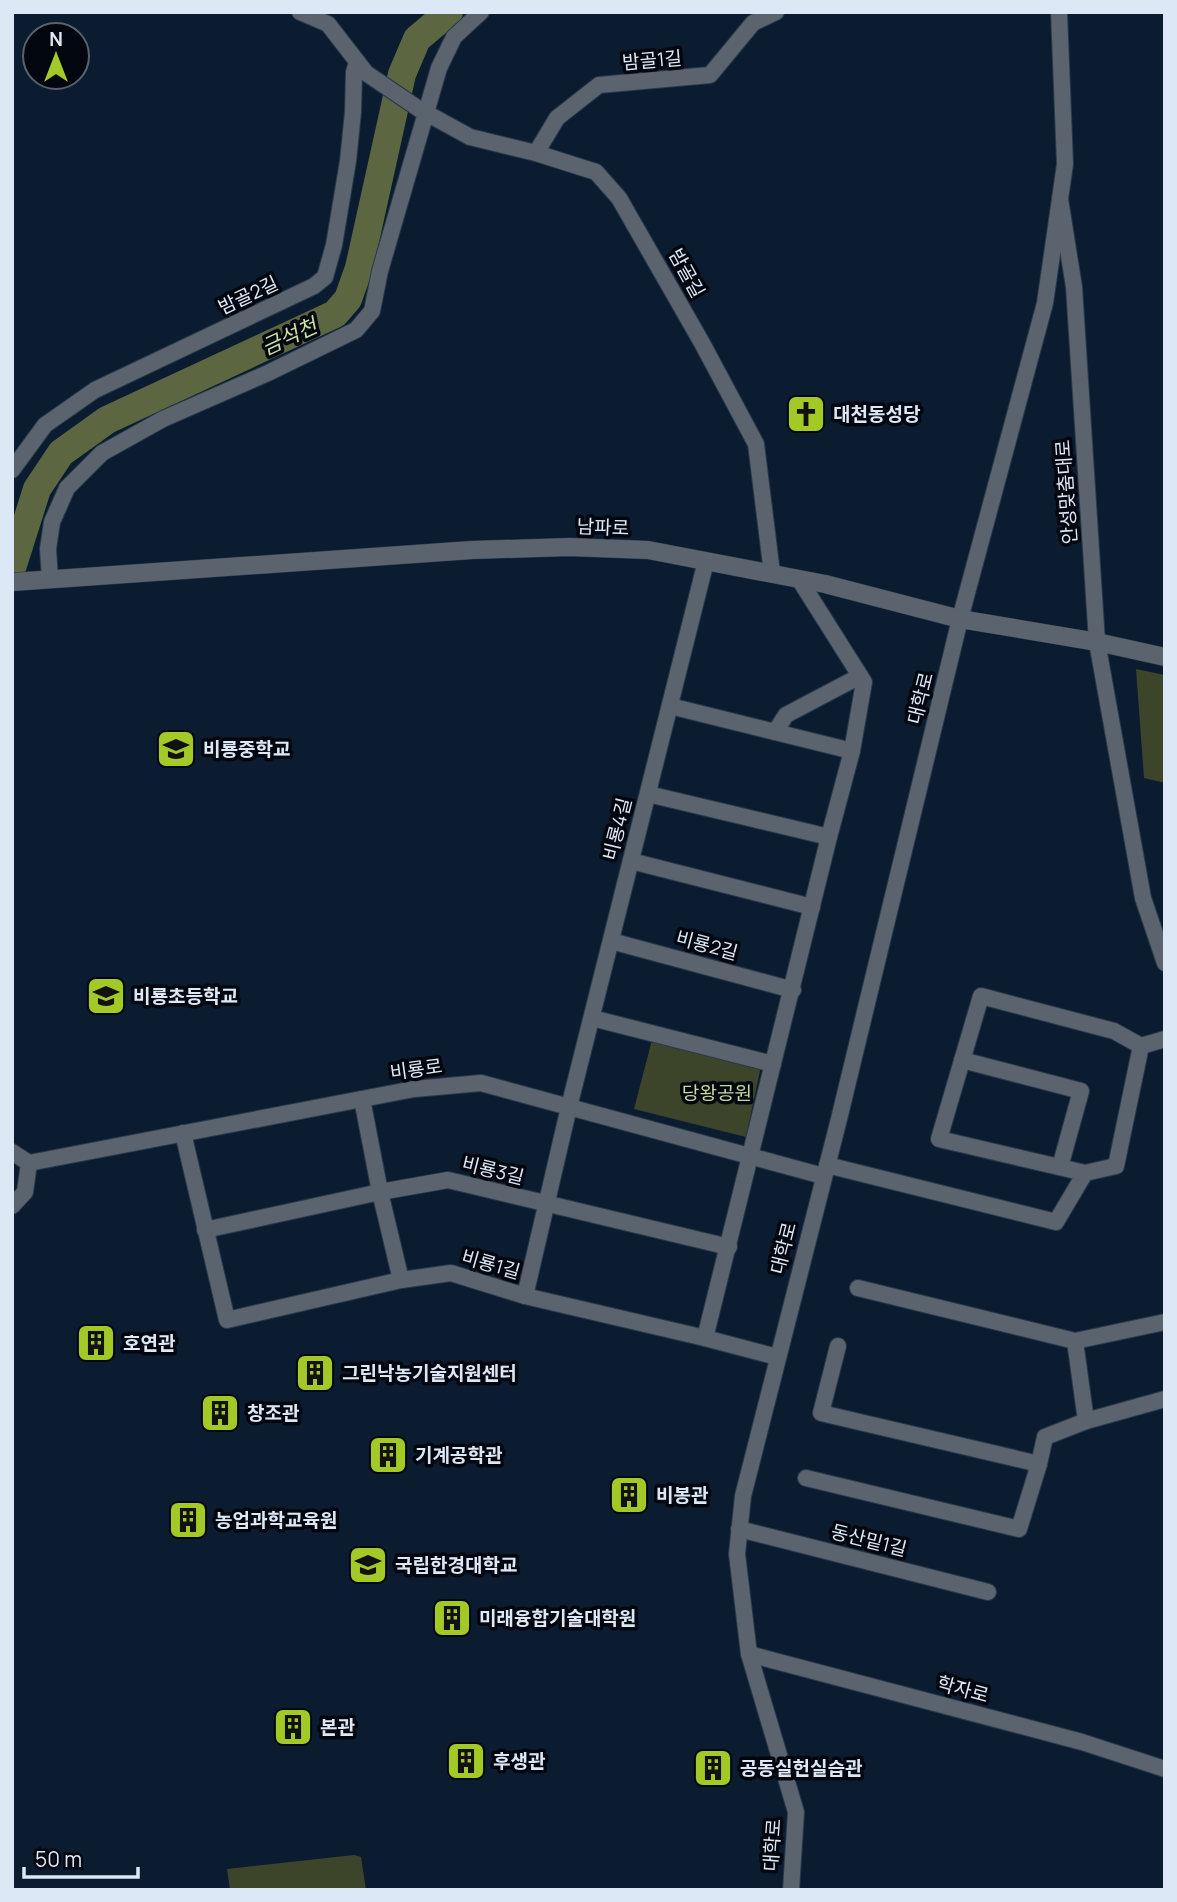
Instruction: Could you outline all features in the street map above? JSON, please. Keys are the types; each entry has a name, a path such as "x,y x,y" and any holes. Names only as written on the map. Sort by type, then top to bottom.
{"street":[{"name":"밤골길","path":"300,12 328,24 361,68 423,111 470,137 536,153 596,172 619,198 696,331 756,444 772,573"},
{"path":"50,579 48,549 52,522 67,488 102,453 163,419 268,373 356,330 372,312 380,271 423,111 454,37 481,12"},
{"name":"밤골1길","path":"536,153 557,118 599,85 710,75 753,23 775,12"},
{"name":"안성맞춤대로","path":"1059,12 1065,164 1060,199 1074,287 1097,642 1143,898 1165,963"},
{"name":"밤골2길","path":"12,470 45,425 95,390 314,286 325,277 334,245 361,68"},
{"name":"대학로","path":"791,1890 796,1812 749,1654 737,1554 743,1496 960,620 1045,303 1060,199"},
{"name":"남파로","path":"21,581 472,550 555,547 648,550 825,584 960,620 1097,642 1165,657"},
{"name":"비룡4길","path":"525,1296 569,1107 706,561"},
{"path":"705,1338 852,751 864,682 799,579"},
{"path":"775,732 786,715 860,676"},
{"path":"670,706 852,751"},
{"path":"648,794 829,837"},
{"path":"631,861 812,907"},
{"name":"비룡2길","path":"611,941 793,990"},
{"path":"1141,1046 1116,1166 1085,1173 939,1139 981,996 1114,1031 1141,1046 1165,1038"},
{"path":"592,1018 773,1065"},
{"path":"962,1060 1081,1091 1060,1167"},
{"name":"비룡로","path":"29,1163 414,1089 481,1083 750,1155 1056,1222 1085,1173"},
{"path":"362,1099 401,1280"},
{"name":"비룡1길","path":"183,1133 227,1320 401,1280 451,1273 525,1296 777,1357"},
{"path":"12,1152 29,1163 25,1192 12,1206"},
{"name":"비룡3길","path":"205,1230 448,1180 729,1247"},
{"path":"858,1288 1075,1340 1165,1322"},
{"path":"1075,1340 1086,1421"},
{"path":"838,1346 821,1413 1038,1464"},
{"path":"806,1478 1019,1529 1045,1437 1086,1421 1165,1399"},
{"name":"동산밑1길","path":"739,1529 988,1592"},
{"name":"학자로","path":"749,1654 1082,1742 1165,1769"}],"green space":[{"path":"1136,669 1165,675 1165,783 1144,778"},
{"name":"당왕공원","path":"652,1040 761,1066 746,1137 634,1109"},
{"path":"354,1855 361,1857 366,1890 230,1890 227,1869"}],"waterway":[{"name":"금석천","path":"12,568 37,489 61,453 107,420 335,314 348,299 359,268 402,74 417,39 449,12"}],"place":[{"name":"대천동성당","path":"806,414"},
{"name":"비룡중학교","path":"176,749"},
{"name":"비룡초등학교","path":"106,996"},
{"name":"호연관","path":"96,1343"},
{"name":"그린낙농기술지원센터","path":"315,1373"},
{"name":"창조관","path":"220,1413"},
{"name":"기계공학관","path":"388,1455"},
{"name":"비봉관","path":"629,1495"},
{"name":"농업과학교육원","path":"188,1520"},
{"name":"국립한경대학교","path":"368,1565"},
{"name":"미래융합기술대학원","path":"452,1618"},
{"name":"본관","path":"293,1727"},
{"name":"후생관","path":"466,1761"},
{"name":"공동실헌실습관","path":"713,1768"}]}
